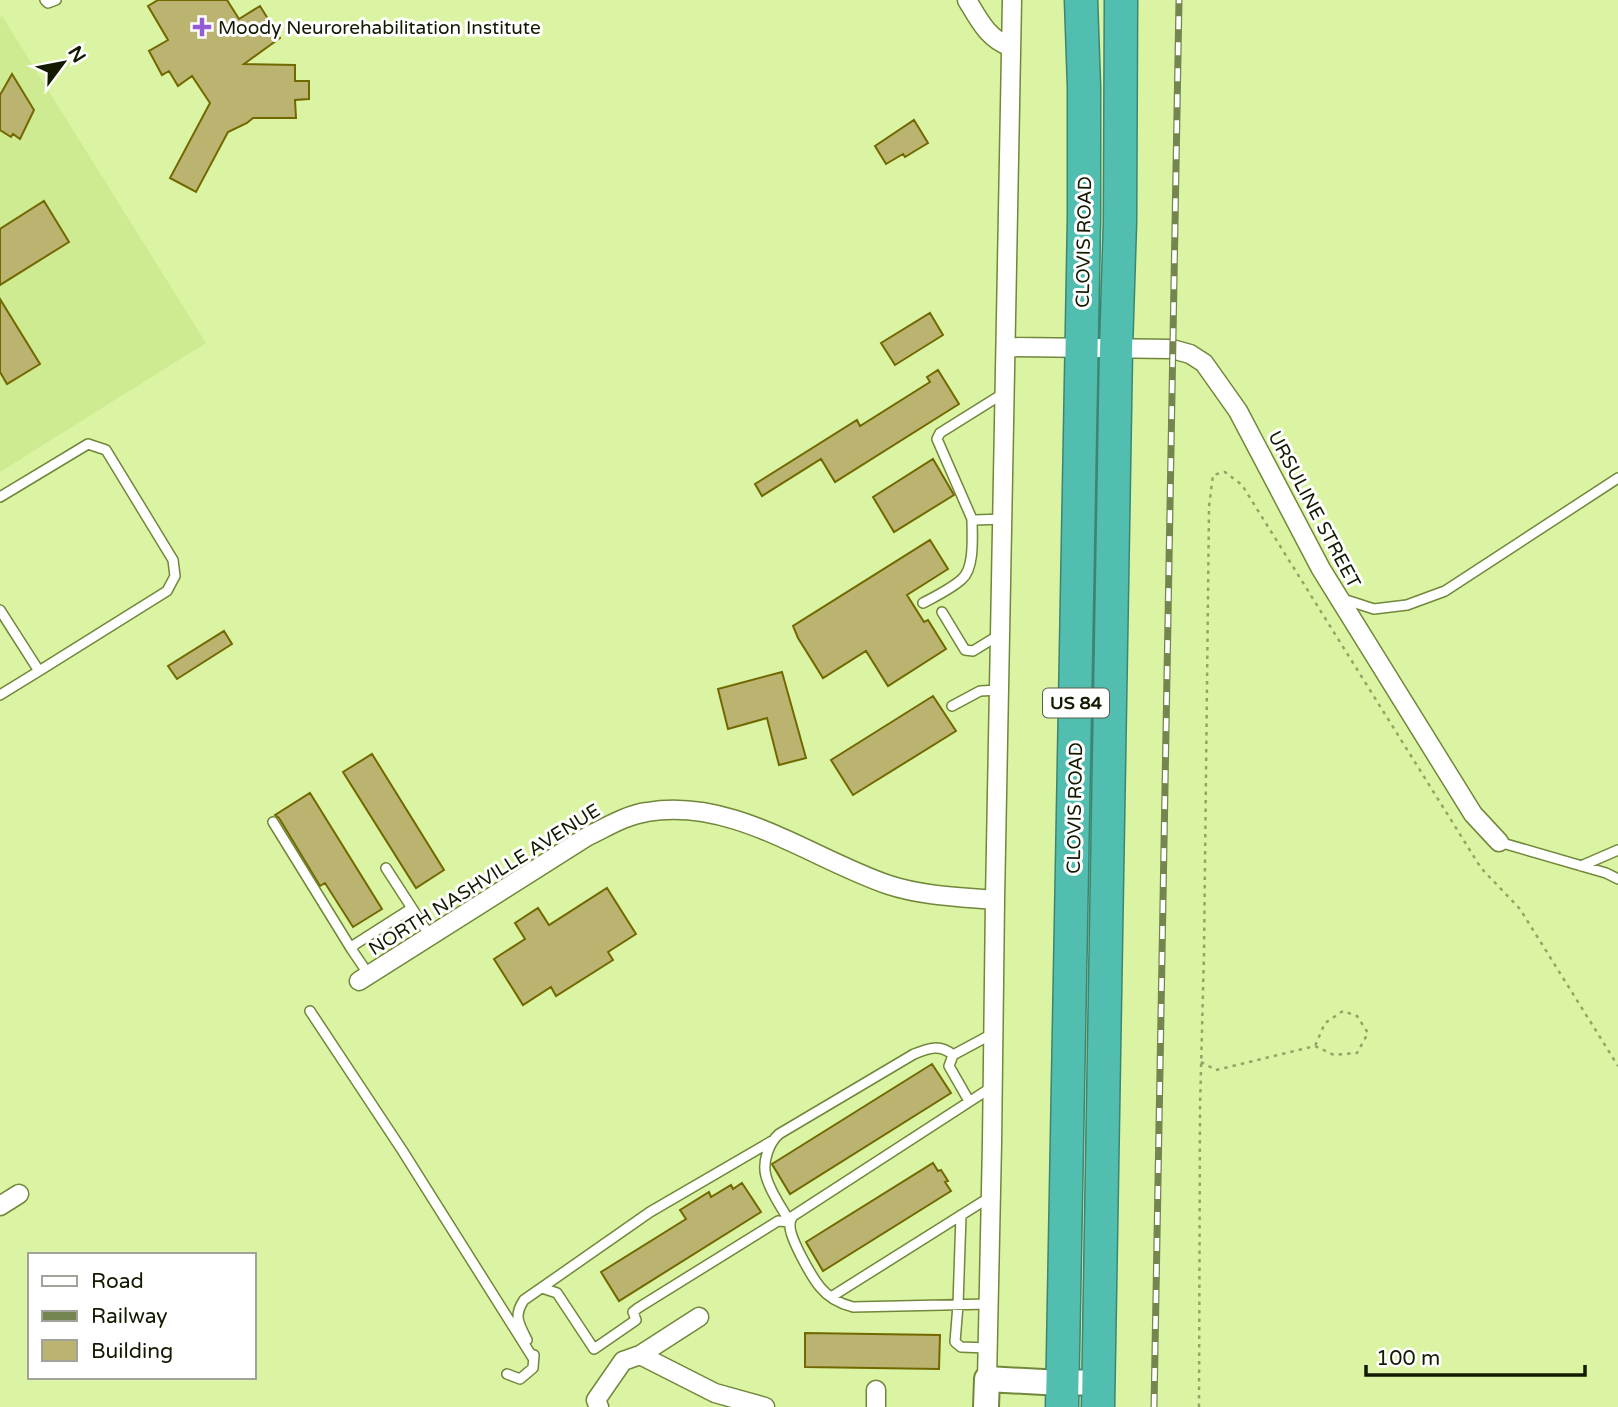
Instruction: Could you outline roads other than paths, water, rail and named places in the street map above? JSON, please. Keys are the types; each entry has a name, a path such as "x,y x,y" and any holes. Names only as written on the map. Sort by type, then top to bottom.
{"highway":[{"name":"CLOVIS ROAD","path":"1062,1395 1084,218 1081,0"},
{"name":"CLOVIS ROAD","path":"1099,1395 1120,222 1121,0"}],"street":[{"path":"967,0 994,39 1011,47"},
{"path":"986,1407 1012,0"},
{"name":"URSULINE STREET","path":"1006,347 1172,349 1190,354 1204,363 1238,411 1338,597 1473,814 1499,842"},
{"name":"NORTH NASHVILLE AVENUE","path":"364,978 597,831 616,821 645,812 664,810 718,814 888,884 932,894 995,900"},
{"path":"0,1206 19,1194"},
{"path":"599,1407 596,1400 623,1361 640,1355 699,1317"},
{"path":"640,1355 715,1394 765,1407"},
{"path":"987,1379 1062,1395 1099,1395"}],"lane":[{"path":"45,0 48,3 56,0"},
{"path":"923,603 963,579 968,572 971,552 972,519 937,436 1006,392"},
{"path":"0,497 88,444 106,450 173,560 175,576 167,592 1,693"},
{"path":"1338,597 1374,609 1407,605 1445,591 1618,478"},
{"path":"972,519 1003,519"},
{"path":"0,610 39,671"},
{"path":"942,612 965,650 973,650 1000,634"},
{"path":"952,706 980,691 999,690"},
{"path":"272,822 352,950 364,978"},
{"path":"1499,842 1606,873 1618,879"},
{"path":"1581,866 1618,850"},
{"path":"386,868 430,936"},
{"path":"352,950 354,945 412,908"},
{"path":"310,1011 402,1150 533,1359"},
{"path":"969,1101 949,1066 953,1055 994,1033"},
{"path":"507,1374 520,1379 533,1368 534,1353 518,1318 518,1309 524,1300 650,1212 914,1054 939,1047 953,1055"},
{"path":"989,1304 853,1307 831,1297 819,1286 801,1255 790,1229 790,1222 793,1216 993,1086"},
{"path":"772,1141 765,1165 766,1176 790,1222"},
{"path":"831,1297 991,1196"},
{"path":"961,1215 956,1342 961,1347 988,1348"},
{"path":"542,1288 557,1293 594,1349 636,1320 633,1312 638,1308 778,1221 790,1222"}],"railway":[{"path":"1154,1407 1179,0"}],"place":[{"name":"Moody Neurorehabilitation Institute","path":"202,27"}]}
